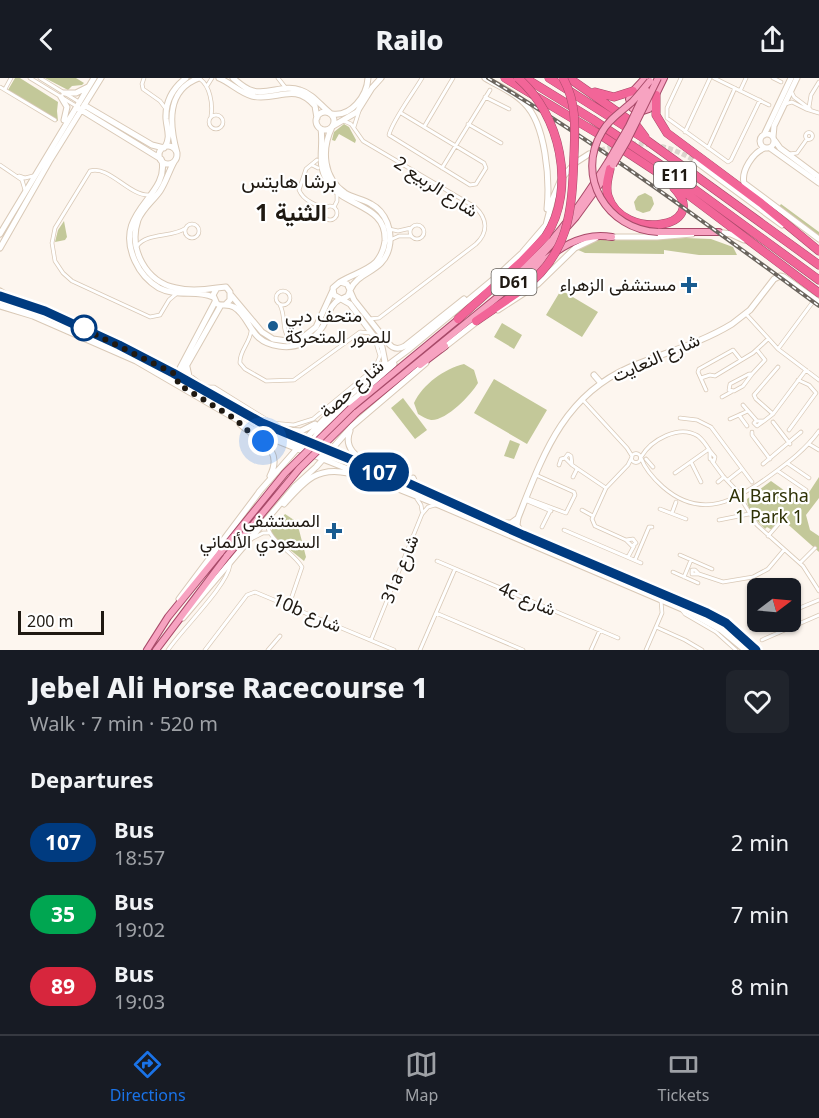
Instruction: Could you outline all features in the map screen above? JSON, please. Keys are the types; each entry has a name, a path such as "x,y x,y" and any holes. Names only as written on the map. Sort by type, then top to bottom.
{"highway":[{"path":"505,78 568,115 695,199 818,298"},
{"path":"458,319 546,236 555,220 560,202 562,182 560,156 553,131 541,106 518,78"},
{"name":"E11","path":"525,78 627,141 819,280"},
{"name":"E11","path":"549,78 645,139 819,265"},
{"path":"476,321 520,291 536,277 550,261 561,243 570,217 573,196 575,117 572,100 563,78"},
{"path":"569,78 636,125 645,139"},
{"path":"578,84 609,96 620,96 633,91"},
{"path":"656,95 656,115 667,133 761,203 816,248"},
{"path":"610,165 607,184 608,197 622,214 647,225 673,222 682,210 680,195 673,186 635,158"}],"main road":[{"path":"94,78 92,88 96,115 161,160 168,164 174,162"},
{"path":"0,234 64,126 101,78"},
{"path":"186,78 169,98 166,109 169,138 160,154 162,176 132,223 131,249 136,262 144,275 166,291 177,294 204,294 223,305 238,310 250,329 259,338 272,345 296,345 305,342 320,330 331,306 348,296 355,281 381,264 387,255 390,240 389,228 379,210 345,193 330,176 325,155 327,138 334,122 331,114 307,92 285,87 255,92 233,78"},
{"path":"199,78 182,88 173,103 171,118 177,153 163,186 141,214 135,233 140,260 147,271 164,284 182,289 226,287 258,329 277,340 292,340 306,336 316,327 335,285 376,262 383,250 385,237 382,224 376,215 337,194 328,183 321,166 321,129 316,123 317,110 313,103 300,95 288,92 265,97 252,96 219,78"},
{"path":"317,118 321,113 340,115 352,110 365,90 368,78"},
{"path":"372,88 374,78"},
{"path":"321,129 328,130 352,117 381,78"},
{"name":"شارع حصة","path":"353,411 397,380 505,291 562,234 627,141 658,78"},
{"path":"649,79 633,91 629,99 636,111 649,109 664,78"},
{"path":"791,78 764,135 760,138 760,143 819,183"},
{"path":"797,78 774,126 773,146 754,155 743,177 744,183 819,239"},
{"path":"486,79 526,104 540,130 548,183 548,201 546,219 536,238"},
{"path":"649,79 633,101 604,128 595,147 592,169 598,195 614,216 632,227 658,232 719,232 736,236 761,250"},
{"name":"شارع حصة","path":"156,650 226,557 299,469 353,411 458,319 533,259 610,165 649,79"},
{"path":"64,126 67,107 63,95 92,88"},
{"path":"80,106 152,145 171,147 177,153"},
{"path":"0,248 80,106"},
{"path":"71,125 84,117 96,115"},
{"path":"764,135 768,134 798,162 819,177"},
{"path":"317,449 315,437 321,428 408,350 495,278 536,238 546,225 561,179 575,163 589,154"},
{"path":"695,161 816,248"},
{"path":"294,487 352,426 445,346 476,321 530,290 578,246 595,238 657,237 719,232"},
{"path":"505,291 563,247 585,238 612,237"},
{"name":"شارع النعايت","path":"518,518 554,434 569,412 601,383 630,368 725,328 746,314 778,276 784,277 801,289"},
{"path":"333,290 336,297 350,304 385,345 393,348 405,346 495,278"},
{"path":"275,428 293,431 312,427 385,362 385,345 374,333 369,319 354,300 347,284 340,282"},
{"path":"176,379 208,322 217,288"},
{"path":"791,291 801,289 818,298"},
{"path":"0,291 15,301"},
{"path":"208,322 230,300 231,295"},
{"path":"0,298 15,301 80,327 163,368 237,420 254,429 376,474 394,477"},
{"path":"0,306 33,316 209,394 275,428 304,446 317,449 361,476"},
{"path":"397,380 445,346"},
{"path":"365,382 408,350"},
{"path":"136,362 147,364 176,379"},
{"path":"163,368 186,363"},
{"path":"186,363 190,378 216,394 220,400"},
{"path":"594,375 601,383"},
{"path":"259,492 289,458 304,446 331,412"},
{"path":"168,617 272,472 273,456 267,444 244,428 237,420"},
{"path":"352,426 348,437 351,450 375,470"},
{"path":"304,446 317,449"},
{"path":"253,536 310,466 304,446"},
{"path":"326,455 394,477 716,617 756,650"},
{"path":"226,557 253,536 303,484 316,474 333,471 361,476 439,505 675,605 721,630 745,650"},
{"path":"413,478 417,488"},
{"path":"498,523 510,523 518,518"},
{"path":"518,518 518,527 523,535"},
{"name":"شارع حصة","path":"147,650 168,617 226,557"},
{"path":"608,577 627,583 630,580"}],"street":[{"path":"5,90 11,78"},
{"path":"30,78 63,95"},
{"path":"40,78 80,106"},
{"path":"144,78 143,89 160,101 166,109"},
{"path":"199,78 207,86 212,108 209,125 216,129 221,127 223,122 212,108"},
{"path":"207,86 212,78"},
{"path":"401,113 484,163 486,170 476,184 472,186 389,135 401,113 422,78"},
{"path":"424,126 453,78"},
{"path":"681,78 666,113 668,119 727,161 730,161 760,100"},
{"path":"685,132 712,78 769,105"},
{"path":"740,91 746,78"},
{"path":"773,78 781,82"},
{"path":"275,89 278,79"},
{"path":"278,79 285,87"},
{"path":"442,168 489,90 486,79"},
{"path":"803,103 819,82"},
{"path":"0,87 55,120"},
{"path":"489,90 501,87"},
{"path":"708,148 735,88"},
{"path":"792,89 794,97 819,113"},
{"path":"160,101 169,98"},
{"path":"485,98 509,109"},
{"path":"809,98 810,108"},
{"path":"784,105 792,102 806,109 810,108"},
{"path":"354,129 359,109"},
{"path":"211,117 218,115"},
{"name":"شارع الربيع 2","path":"342,121 348,122 363,141 475,207 483,216 486,226 483,236 476,244 379,318"},
{"path":"468,124 501,143"},
{"path":"798,162 797,153 807,139"},
{"path":"789,154 797,153"},
{"path":"317,160 306,170 299,190 302,196 323,213 326,219 334,219 338,213 333,207"},
{"path":"0,165 18,176 25,178 33,176"},
{"path":"312,165 318,168"},
{"path":"150,194 140,194 101,171 95,169 88,172 55,228 52,239 53,256 59,267 72,281 150,317 160,315 169,300 177,294"},
{"path":"18,176 25,190"},
{"path":"140,194 142,204"},
{"path":"337,194 337,203"},
{"path":"312,203 333,207 345,199"},
{"path":"323,213 327,207"},
{"path":"136,248 144,240 178,233 194,224 199,231 195,237 190,238 178,233"},
{"path":"389,228 398,231 419,225 424,231 420,238 399,236 390,240"},
{"path":"186,228 187,236"},
{"path":"411,228 412,237"},
{"path":"135,233 144,240"},
{"path":"166,291 169,300"},
{"path":"284,313 276,297 282,291 287,292 290,297 284,313 285,331 287,337 292,340"},
{"path":"778,349 818,298"},
{"path":"280,305 287,304"},
{"path":"746,314 778,349 819,380"},
{"path":"205,387 214,387 274,423 290,425 306,422 317,417 375,368 380,356 374,333 379,318 369,319"},
{"path":"360,332 362,320"},
{"path":"250,329 249,339 240,358 244,368 266,381 286,381 298,378 360,332 374,333"},
{"path":"277,340 285,331"},
{"path":"249,339 259,338"},
{"path":"700,378 715,376 757,350 768,339"},
{"path":"706,390 700,378 699,369 733,350 741,360"},
{"path":"722,397 743,386 765,361 757,350"},
{"path":"773,414 754,395 778,367"},
{"path":"770,459 752,432 773,414 806,370"},
{"path":"732,392 729,385 752,374"},
{"path":"789,430 816,392 809,385 798,380"},
{"path":"582,399 634,455 641,457"},
{"path":"743,405 757,421 764,422"},
{"path":"730,419 748,411"},
{"path":"739,415 747,426"},
{"path":"680,418 697,420 711,427 752,482"},
{"path":"757,421 754,423 759,426"},
{"path":"773,422 790,444"},
{"path":"641,457 648,471 677,500 710,504 725,502 740,497 777,471 809,444 819,431"},
{"path":"632,546 626,540 595,526 592,521 593,516 606,488 628,465 634,455 664,436 685,432 697,436 716,459 712,461 738,492"},
{"path":"762,464 790,444 801,432"},
{"path":"809,444 819,450"},
{"path":"628,465 636,462 645,450"},
{"path":"675,473 710,450"},
{"path":"634,455 636,462 644,466"},
{"path":"559,465 565,458 606,488"},
{"path":"646,459 654,466 648,471"},
{"path":"691,462 701,483"},
{"path":"787,463 809,478"},
{"path":"573,477 577,469"},
{"path":"718,482 742,469"},
{"path":"777,471 806,490"},
{"path":"526,499 565,513 568,512 575,492 536,476"},
{"name":"31a شارع","path":"414,495 421,505 422,514"},
{"path":"740,497 757,525 800,563 819,591"},
{"path":"526,499 550,511 542,527"},
{"path":"672,513 677,500"},
{"name":"31a شارع","path":"370,640 422,514 428,507 439,505"},
{"path":"660,509 686,519"},
{"path":"582,510 593,516"},
{"path":"719,520 749,514"},
{"path":"768,536 781,521"},
{"path":"267,522 269,533 301,565 301,572 287,605"},
{"path":"635,560 649,527 652,527"},
{"path":"564,530 641,563"},
{"path":"253,536 263,532 269,533"},
{"path":"626,540 635,540 636,544 632,546 627,557"},
{"path":"800,563 815,548"},
{"path":"694,572 726,582 753,577 768,569 784,550"},
{"path":"680,555 712,569"},
{"path":"168,650 210,600 229,573 226,557"},
{"path":"684,577 691,560"},
{"name":"4c شارع","path":"437,561 618,638"},
{"path":"691,580 698,563"},
{"path":"420,650 454,569"},
{"path":"673,572 698,583"},
{"name":"10b شارع","path":"205,650 245,597 253,592 394,650"},
{"path":"661,599 662,613"},
{"path":"801,607 819,600"},
{"path":"646,650 662,613 668,607 675,605"},
{"path":"682,609 684,614 716,632 736,650"},
{"path":"436,613 523,650"},
{"path":"762,640 819,615"},
{"path":"656,627 702,650"},
{"path":"591,650 600,630"},
{"path":"268,650 280,636"},
{"path":"692,650 694,645"}],"green space":[{"path":"15,78 20,78 58,102 58,121 8,90"},
{"path":"45,78 76,78 84,83 72,86 68,90"},
{"path":"344,124 349,127 356,140 355,143 339,134 335,141 332,140 334,132"},
{"path":"645,193 652,197 654,204 650,211 643,213 636,210 634,202 638,196"},
{"path":"781,204 819,232 819,237 779,207"},
{"path":"64,221 67,237 65,240 55,242 58,230"},
{"path":"603,239 711,239 733,247 737,255 699,255 664,250 664,254 585,253 576,249 595,240"},
{"path":"561,290 598,312 582,337 546,315"},
{"path":"502,323 522,335 514,349 494,337"},
{"path":"464,364 474,370 478,383 470,394 451,412 437,419 429,420 418,414 414,403 423,390 442,374"},
{"path":"494,379 547,410 527,444 474,413"},
{"path":"403,398 427,430 415,439 391,408"},
{"path":"510,440 520,444 514,459 504,456"},
{"name":"Al Barsha 1 Park 1","path":"819,477 819,498 806,515 810,530 819,536 819,552 783,520 772,530 767,527 765,529 749,508 747,499 771,481 802,503"},
{"path":"285,514 297,522 306,557 304,561 269,533"}],"tunnel":[{"path":"631,144 665,147 695,161"},
{"path":"593,152 616,146"}],"railway":[{"path":"488,78 615,160 819,306"}],"bus line":[{"name":"107","path":"0,296 45,311 119,345 262,423 399,479 523,535 716,617 756,650"}],"place":[{"name":"مستشفى الزهراء","path":"689,285"},
{"name":"متحف دبي للصور المتحركة","path":"273,326"},
{"name":"المستشفى السعودي الألماني","path":"334,531"}],"district":[{"name":"برشا هايتس","path":"289,181"},
{"name":"الثنية 1","path":"291,213"}],"route":[{"path":"84,328 80,327 177,375 178,384 237,420 244,428 263,441"}]}
